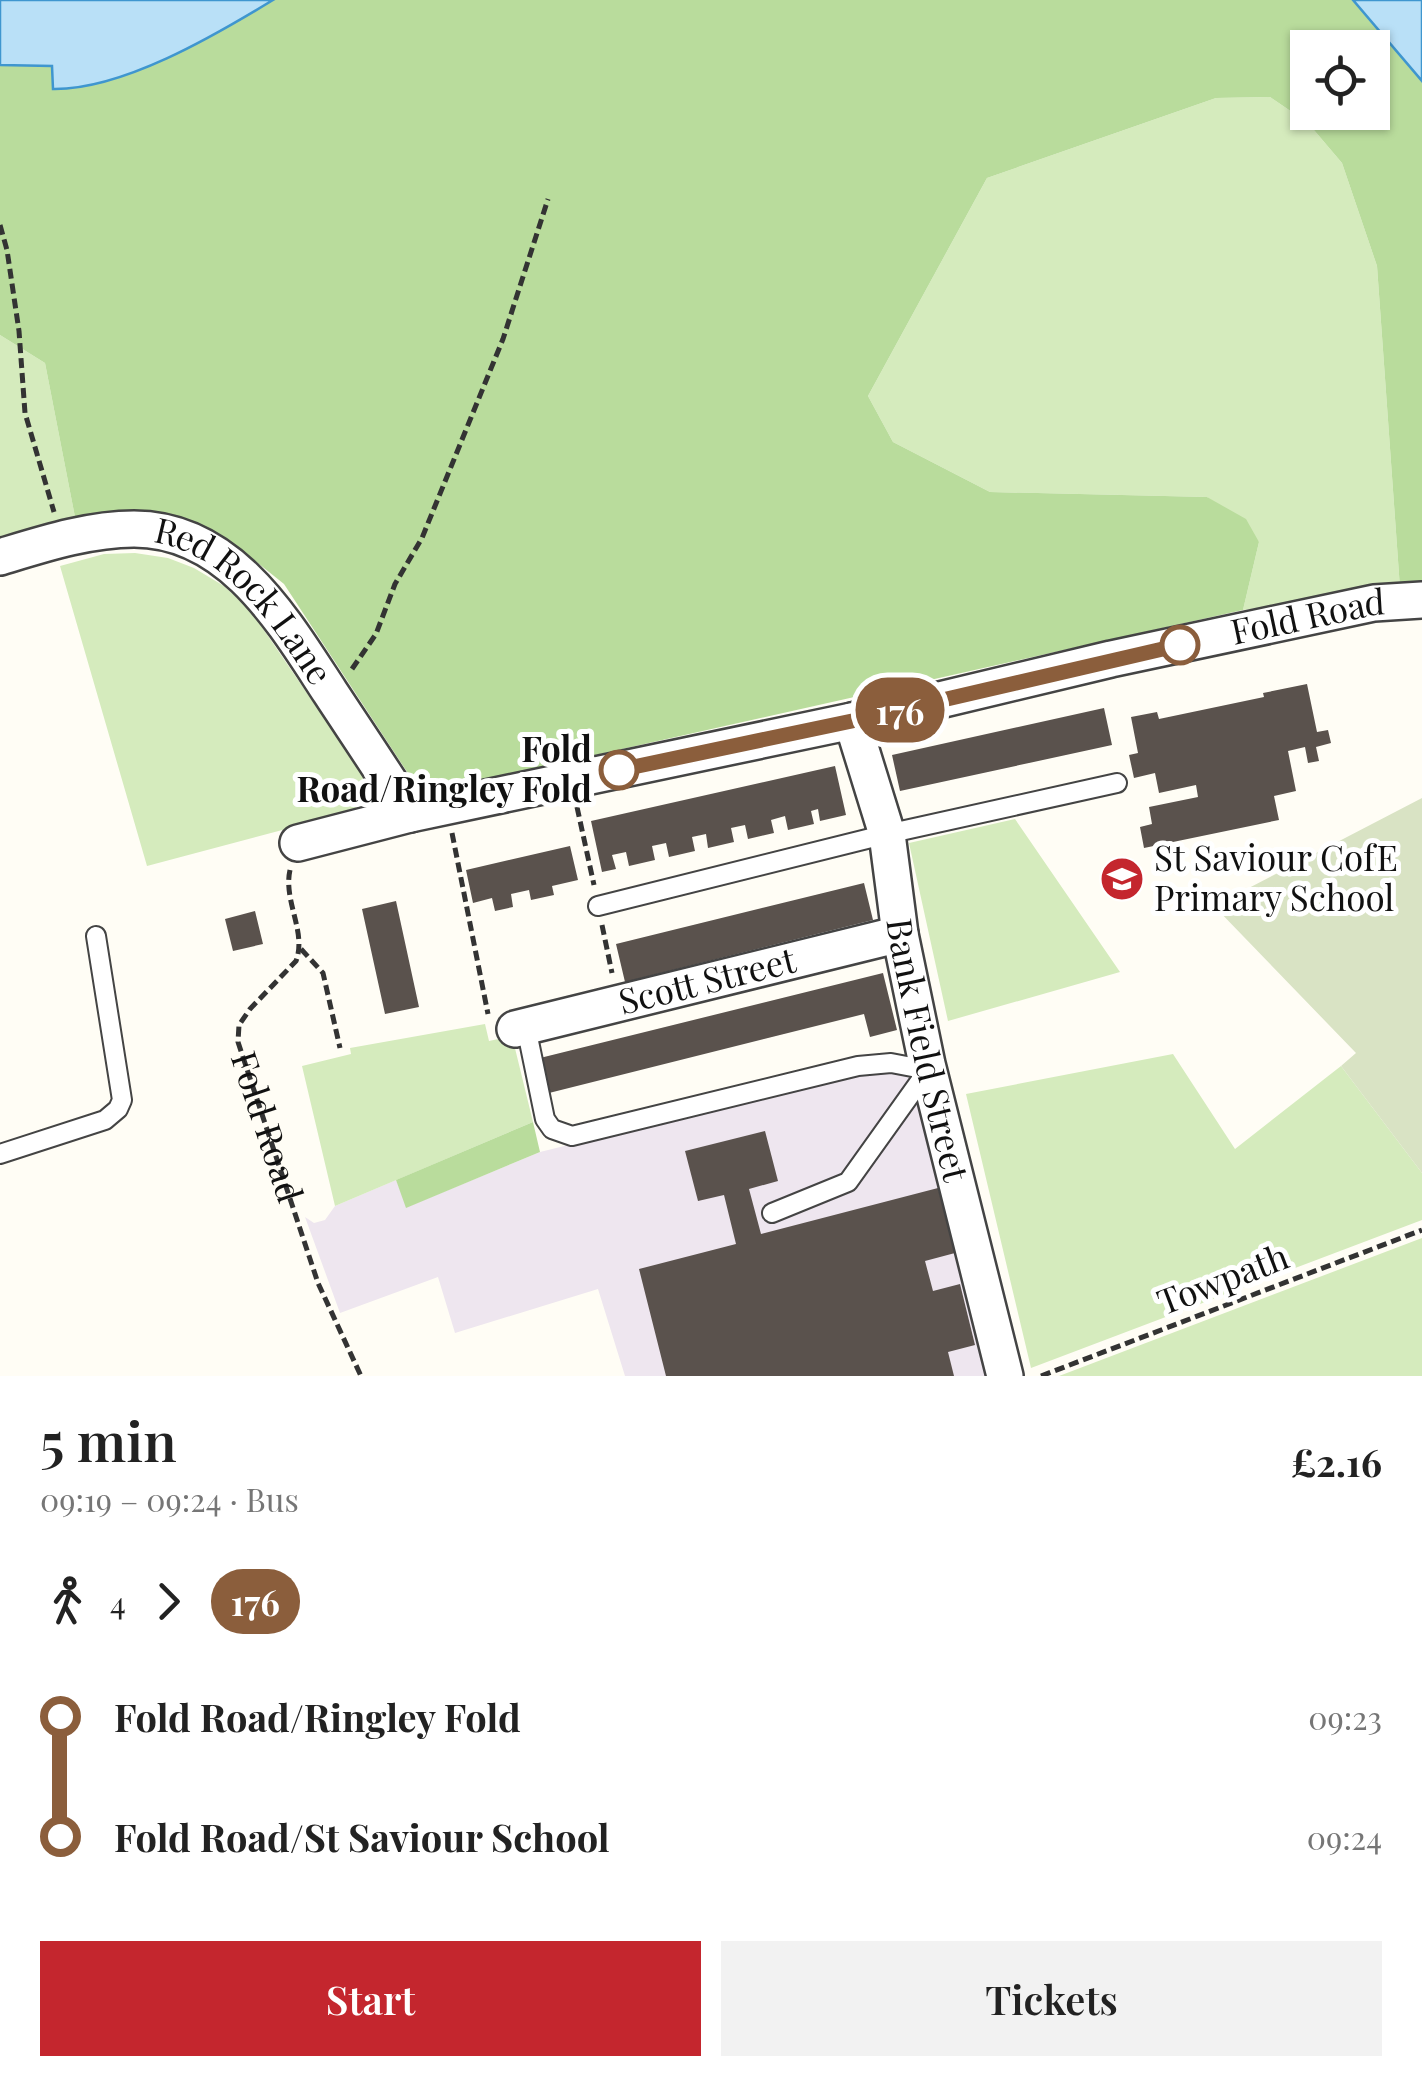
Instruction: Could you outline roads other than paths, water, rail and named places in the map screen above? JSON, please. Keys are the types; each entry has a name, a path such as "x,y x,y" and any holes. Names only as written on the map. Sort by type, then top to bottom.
{"street":[{"name":"Red Rock Lane","path":"0,557 61,539 134,529 171,534 240,572 273,605 410,814"},
{"name":"Fold Road","path":"298,842 410,814 852,721 1374,603 1422,600"},
{"name":"Bank Field Street","path":"852,721 887,834 900,934 928,1070 1005,1376"},
{"name":"Scott Street","path":"520,1028 900,934"}],"lane":[{"path":"598,906 1117,782"},
{"path":"0,1154 105,1120 122,1100 96,936"},
{"path":"520,1028 546,1119 552,1130 572,1136 858,1066 891,1062 928,1070 848,1182 772,1213"}],"water":[{"path":"0,0 273,0 196,44 137,71 80,87 53,89 52,66 0,65"},
{"path":"1353,0 1422,0 1422,81 1390,43 1390,30 1379,30"}],"place":[{"name":"Fold Road/Ringley Fold","path":"619,770"},
{"name":"St Saviour CofE Primary School","path":"1122,879"}]}
